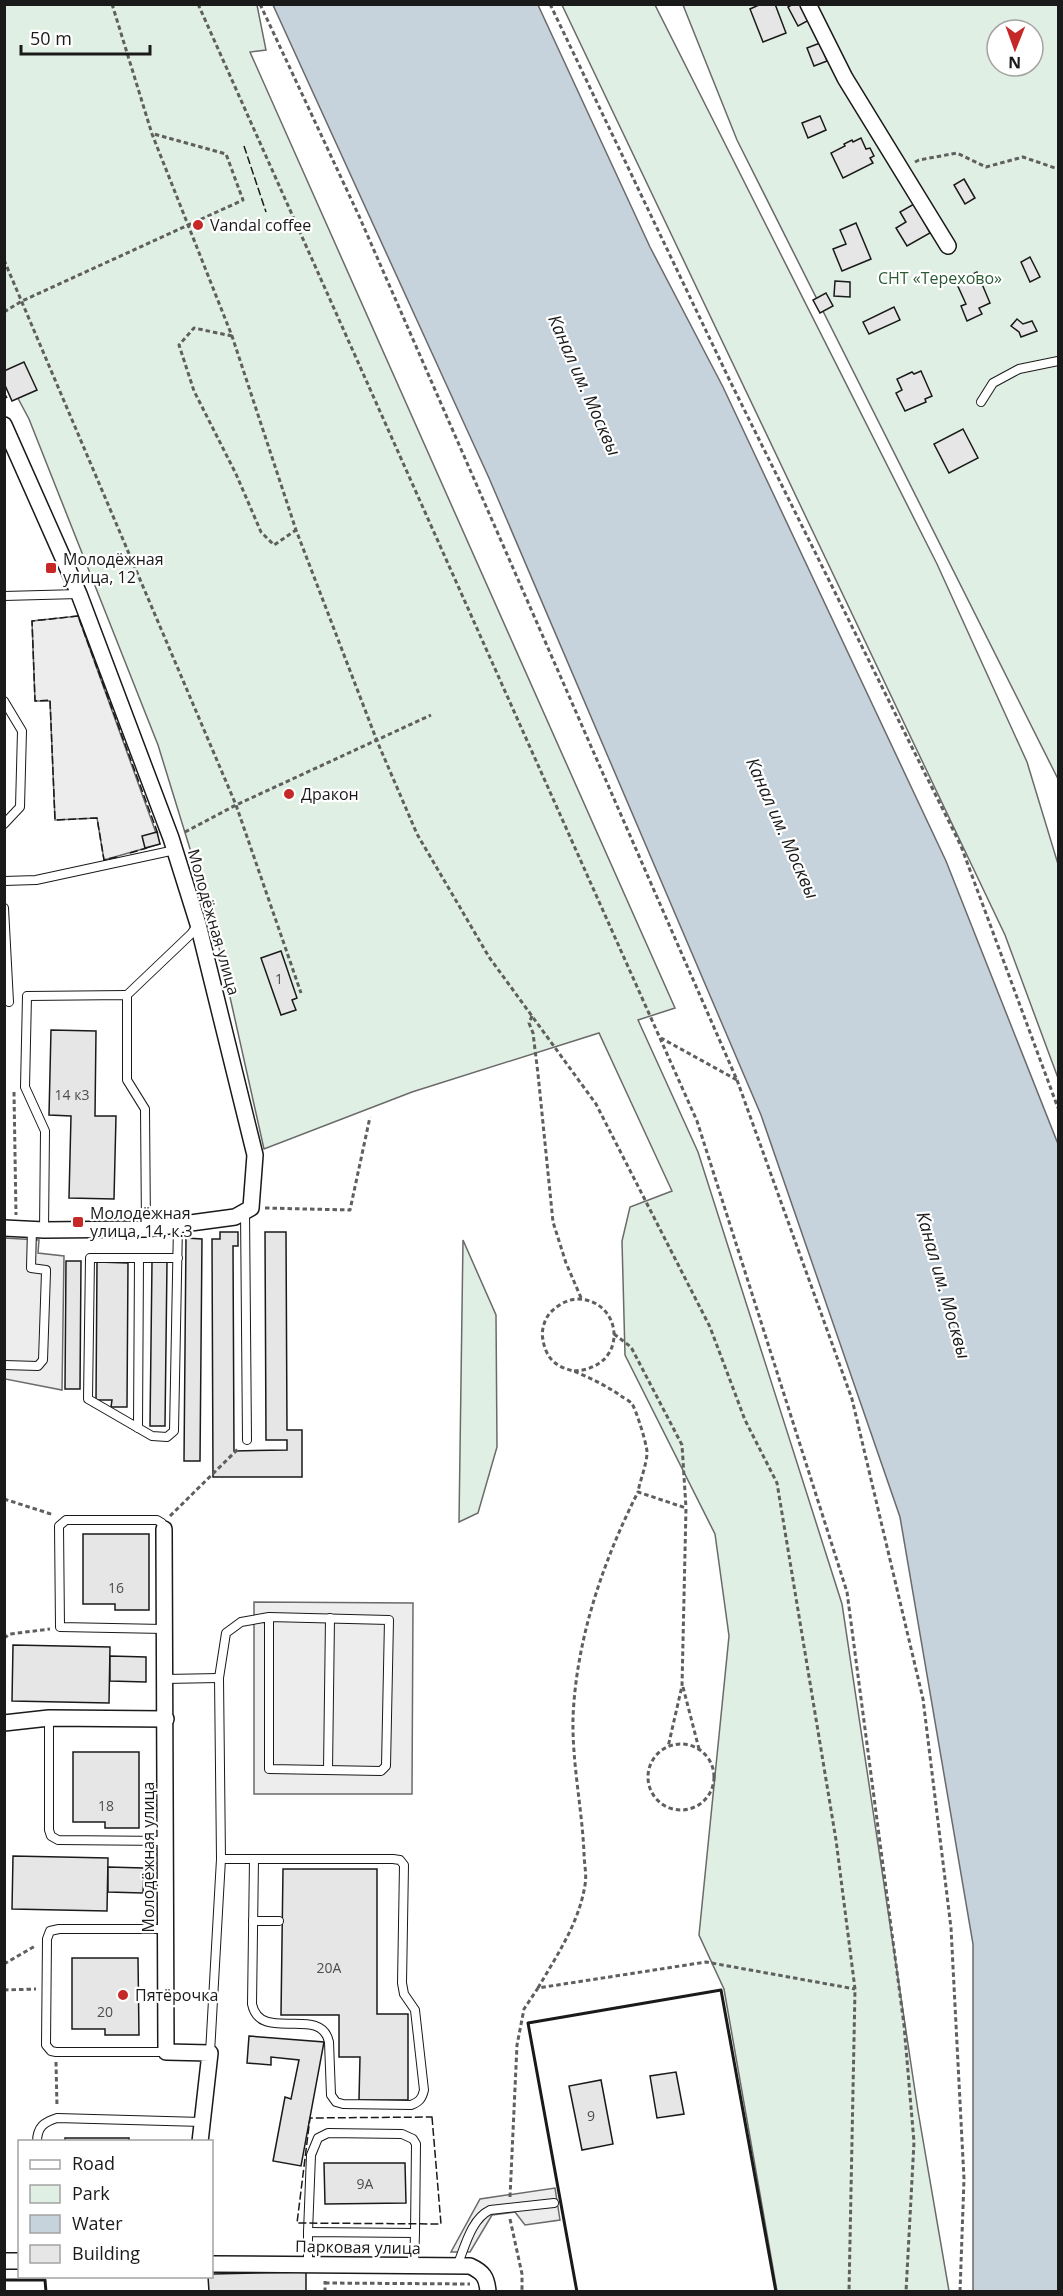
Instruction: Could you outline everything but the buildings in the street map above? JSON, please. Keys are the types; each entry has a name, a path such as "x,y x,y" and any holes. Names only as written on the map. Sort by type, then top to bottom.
{"street":[{"path":"808,4 845,78 948,246"},
{"name":"Молодёжная улица","path":"4,425 79,594 177,843 255,1155 248,1210"},
{"path":"24,1229 146,1228 235,1217 248,1210"},
{"name":"Молодёжная улица","path":"163,1526 166,1719 166,2052"},
{"path":"4,1723 49,1718 166,1719"},
{"path":"166,2052 210,2053 200,2140"},
{"name":"Парковая улица","path":"213,2264 470,2266 482,2271 487,2280 481,2288"}],"lane":[{"path":"981,402 993,382 1019,369 1059,361"},
{"path":"4,597 79,594"},
{"path":"4,701 22,731 20,807 4,824"},
{"path":"4,881 36,880 177,843"},
{"path":"4,908 9,1002"},
{"path":"4,1365 38,1366 44,1360 46,1270 31,1268 24,1229 45,1131 25,1087 27,996 127,995 198,924"},
{"path":"127,995 127,1080 145,1109 146,1228"},
{"path":"247,1440 248,1210"},
{"path":"178,1224 178,1258 174,1431 167,1437 159,1437 152,1436 88,1400 90,1258 178,1258"},
{"path":"138,1428 140,1258"},
{"path":"163,1526 158,1520 66,1520 59,1526 60,1627 164,1629"},
{"path":"210,2053 221,1859 219,1678 226,1633 241,1622 269,1617 389,1620 386,1766 381,1771 269,1769 269,1617"},
{"path":"328,1770 330,1618"},
{"path":"165,1678 219,1678"},
{"path":"49,1718 49,1830 51,1836 58,1840 166,1841"},
{"path":"221,1859 254,1859 393,1859 400,1860 404,1865 402,1983 404,1994 415,2010 424,2090 423,2096 417,2103 411,2105 336,2102 331,2096 330,2088 329,2042 322,2027 270,2023 260,2019 254,2012 252,2004 254,1859"},
{"path":"254,1921 279,1921"},
{"path":"166,1929 59,1929 50,1931 47,1939 46,2045 51,2051 56,2052 166,2052"},
{"path":"37,2140 40,2127 47,2121 57,2118 201,2122"},
{"path":"308,2265 311,2155 318,2138 328,2133 402,2134 409,2135 413,2139 416,2144 414,2266"},
{"path":"457,2266 477,2220 490,2210 554,2203"},
{"path":"308,2232 416,2233"}],"path":[{"path":"112,4 152,134 232,336 296,530 377,741 417,834 489,957 596,1104 710,1327 745,1420 777,1483 834,1828 855,1989 849,2292"},
{"path":"198,4 697,1121 847,1592 904,2025 913,2130 906,2292"},
{"path":"260,4 359,216 737,1080 852,1399 922,1699 951,1928 964,2179 960,2292"},
{"path":"550,4 730,381 961,846 1059,1108"},
{"path":"4,312 22,301 243,200 226,154 152,134"},
{"path":"902,171 919,160 957,153 986,167 1023,157 1059,169"},
{"path":"4,260 236,805 301,993"},
{"path":"232,336 194,328 179,345 194,391 236,474 261,532 274,544 296,530"},
{"path":"177,843 236,805 432,715"},
{"path":"532,1015 529,1023 533,1033 554,1222 566,1263 582,1300"},
{"path":"660,1037 737,1080"},
{"path":"14,1085 24,1229"},
{"path":"248,1210 350,1210 370,1117"},
{"path":"510,2194 517,2045 524,2009 572,1930 585,1884 583,1820 574,1761 573,1717 581,1646 617,1538 638,1492 647,1452 632,1404 609,1387 562,1368 545,1350 542,1338 543,1326 548,1316 565,1302 582,1300 598,1305 606,1313 612,1323 613,1346 598,1366 586,1371 574,1371"},
{"path":"614,1334 631,1347 682,1446 686,1508 682,1686 668,1747"},
{"path":"163,1526 247,1440"},
{"path":"638,1492 686,1508"},
{"path":"4,1499 66,1520"},
{"path":"4,1638 10,1634 60,1627"},
{"path":"682,1686 699,1749"},
{"path":"678,1744 699,1749 712,1765 713,1786 708,1796 692,1808 681,1810 670,1808 660,1802 653,1794 649,1784 652,1762 659,1753 678,1744"},
{"path":"4,1964 47,1939"},
{"path":"538,1988 706,1962 855,1989"},
{"path":"4,1990 22,1990"},
{"path":"56,2052 57,2118"},
{"path":"509,2208 513,2241 522,2274 522,2292"},
{"path":"325,2283 481,2288"}],"green space":[{"path":"4,5 257,5 266,50 250,52 675,1008 638,1020 698,1152 842,1604 918,2111 949,2291 777,2291 724,1989 699,1935 729,1636 715,1534 625,1355 622,1241 630,1207 672,1191 599,1033 412,1092 264,1149 215,930 158,745 29,419 5,374"},
{"path":"562,5 655,5 937,564 1027,762 1058,864 1058,1078 1005,935"},
{"name":"СНТ «Терехово»","path":"683,5 1058,5 1058,779 737,140"},
{"path":"463,1240 496,1315 497,1447 478,1513 459,1522"}],"shaded area":[{"path":"78,616 160,844 104,860 97,818 55,820 50,701 35,701 32,621"},
{"path":"4,1238 39,1240 38,1253 64,1256 62,1390 5,1379"},
{"path":"254,1602 413,1603 412,1794 254,1794"},
{"path":"555,2188 560,2220 525,2225 515,2212 492,2215 470,2252 451,2252 480,2199"}],"water":[{"name":"Канал им. Москвы","path":"273,5 538,5 650,247 723,387 946,861 1058,1144 1058,2291 973,2291 973,1944 900,1517 761,1115 489,478"}],"fence":[{"path":"244,146 266,212"},
{"path":"4,393 7,398"},
{"path":"117,857 104,860 97,818 55,820 50,700 35,701 32,621 78,616 158,834"},
{"path":"130,853 147,848"},
{"path":"432,2117 441,2224 297,2223 310,2118 432,2117"}],"wall":[{"path":"577,2292 528,2023 721,1990 776,2292"},
{"path":"4,2280 45,2280 46,2292"}],"place":[{"name":"Vandal coffee","path":"198,225"},
{"name":"Молодёжная улица, 12","path":"51,568"},
{"name":"Дракон","path":"289,794"},
{"name":"Молодёжная улица, 14, к.3","path":"78,1222"},
{"name":"Пятёрочка","path":"123,1995"}]}
